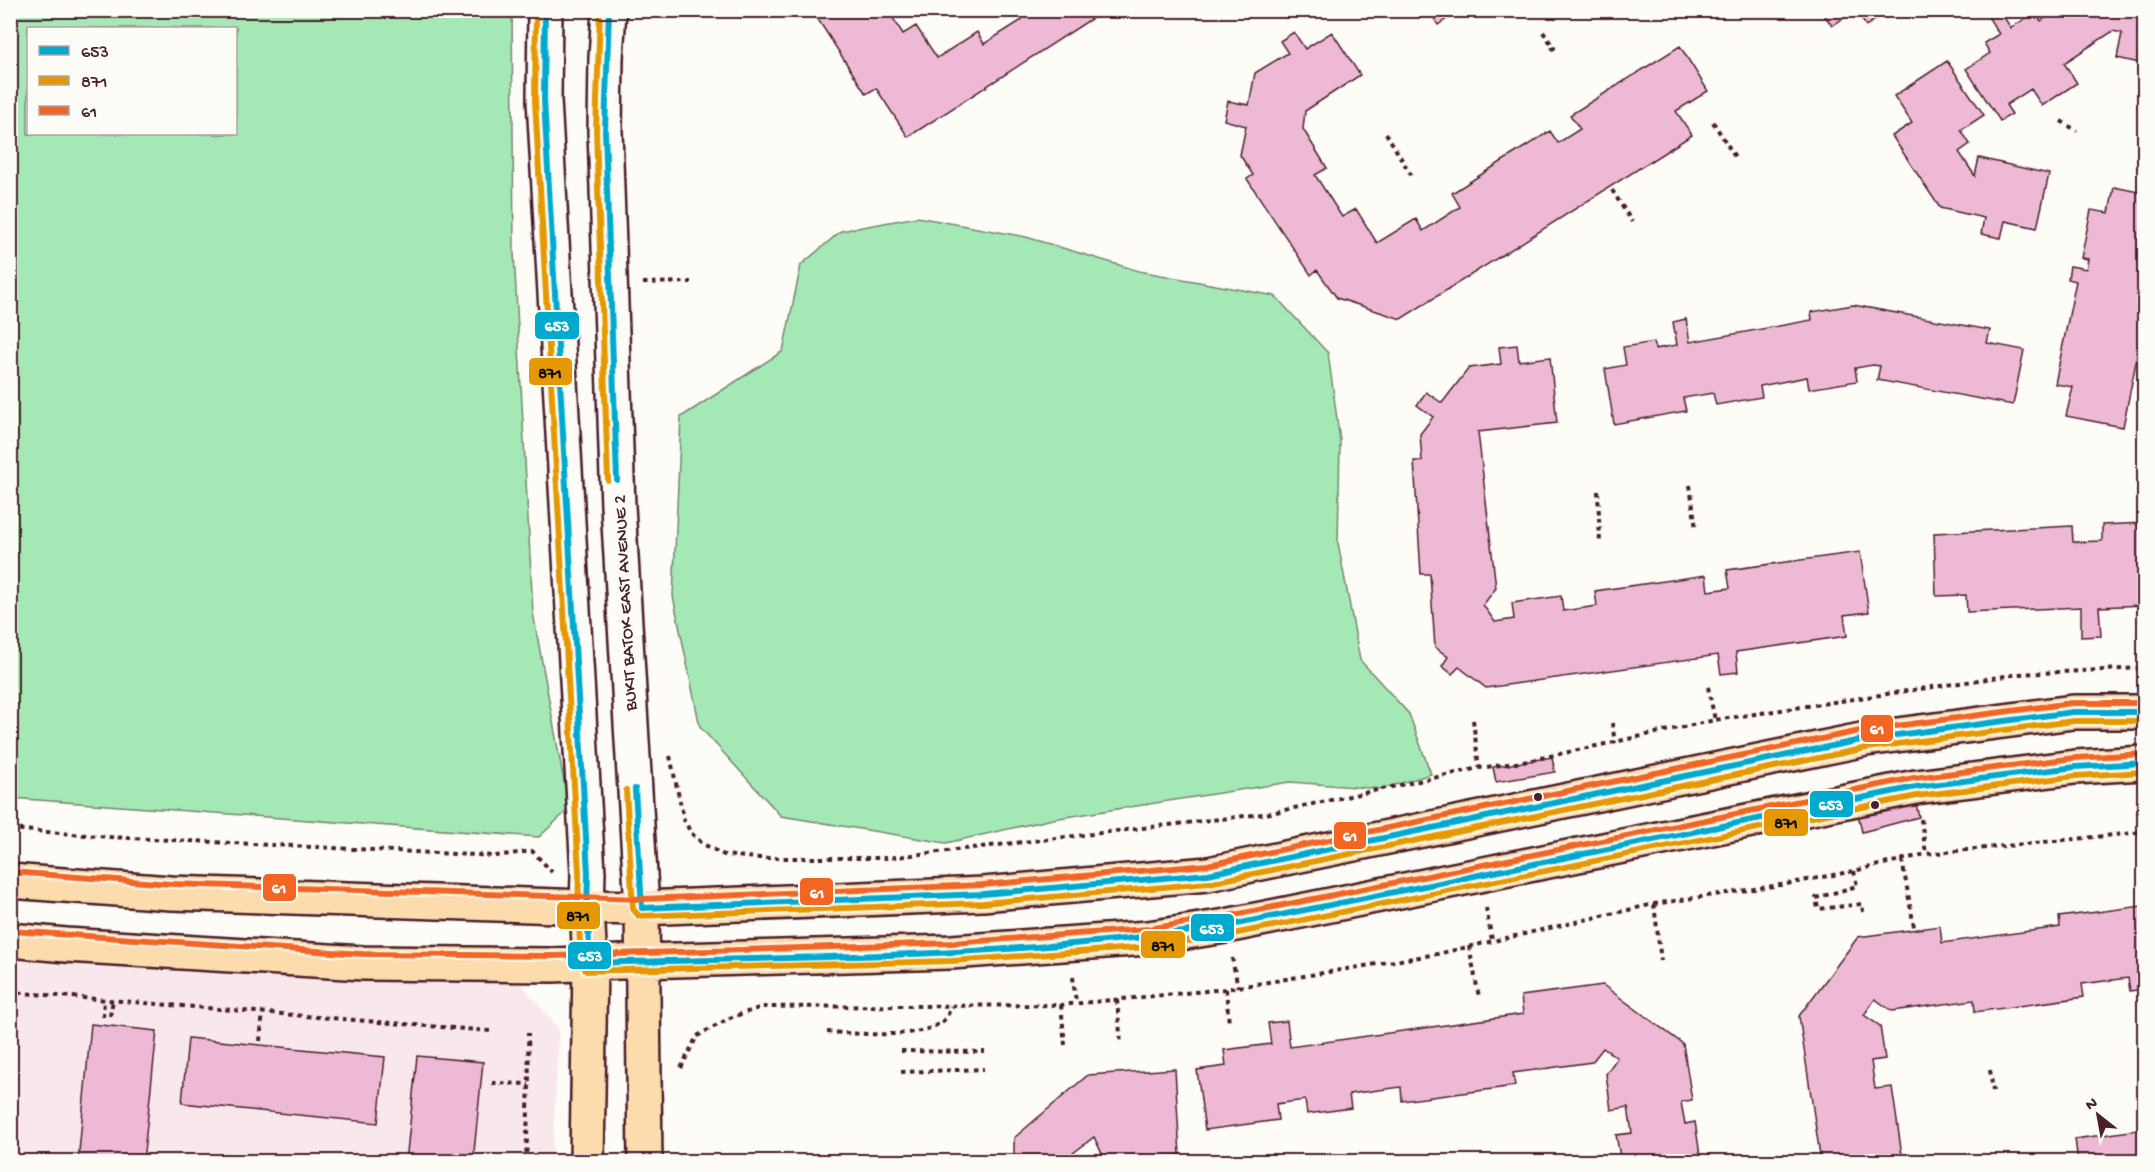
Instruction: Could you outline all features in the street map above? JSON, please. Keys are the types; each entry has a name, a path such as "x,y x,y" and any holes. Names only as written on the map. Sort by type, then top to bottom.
{"main road":[{"path":"10,881 171,893 642,908 983,894 1208,874 1866,740 2073,712 2145,712"},
{"path":"10,940 363,963 553,965 951,952 1148,938 1237,924 1916,787 2075,767 2145,763"},
{"path":"587,907 590,963 587,1161"},
{"path":"642,908 645,1161"}],"street":[{"path":"545,10 544,100 587,861 587,907"},
{"name":"BUKIT BATOK EAST AVENUE 2","path":"609,10 605,131 617,482 642,908"}],"path":[{"path":"1543,32 1554,48 1548,51"},
{"path":"2061,121 2077,131"},
{"path":"1713,122 1735,157"},
{"path":"1386,133 1411,175"},
{"path":"1612,190 1632,222"},
{"path":"639,283 691,282"},
{"path":"1690,485 1696,530"},
{"path":"1598,491 1600,544"},
{"path":"703,844 724,855 747,857 887,858 1271,813 1715,720 2019,674 2145,668"},
{"path":"1708,687 1715,720"},
{"path":"1473,720 1479,768"},
{"path":"1612,723 1615,742"},
{"path":"10,829 110,837 496,856 532,851 554,874"},
{"path":"697,1036 732,1017 762,1007 1061,1005 1226,989 1437,954 1653,904 1854,871 1926,854 2145,832"},
{"path":"1902,860 1914,927"},
{"path":"1854,871 1857,886 1816,898 1818,909 1862,904 1863,912"},
{"path":"1653,904 1661,961"},
{"path":"1469,946 1479,997"},
{"path":"1226,989 1229,1024"},
{"path":"10,992 490,1031"},
{"path":"103,1017 104,999"},
{"path":"110,1016 113,1000"},
{"path":"1117,1000 1121,1044"},
{"path":"1061,1005 1065,1044"},
{"path":"827,1032 915,1034 935,1027 947,1018 951,1006"},
{"path":"260,1041 263,1012"},
{"path":"526,1161 528,1033"},
{"path":"901,1051 985,1052"},
{"path":"902,1072 984,1069"},
{"path":"1990,1070 1993,1091"},
{"path":"492,1083 529,1084"}],"shaded area":[{"path":"10,957 521,984 559,1029 552,1161 11,1161"}],"green space":[{"path":"10,11 512,11 514,253 533,613 569,809 539,837 11,798"},
{"path":"917,217 1026,237 1139,271 1275,296 1328,353 1340,441 1338,543 1360,660 1409,714 1431,774 1382,789 1290,782 1053,819 946,843 781,816 700,727 673,596 681,417 783,351 801,265 841,231"}],"building":[{"path":"812,10 888,10 903,34 916,26 937,58 977,32 984,44 1022,20 1015,10 1105,10 908,137 876,88 866,94"},
{"path":"1429,10 1460,10 1438,25"},
{"path":"1821,10 1855,10 1832,26"},
{"path":"1856,10 1874,10 1879,17 1866,26"},
{"path":"1993,10 1999,10 2011,28 2035,12 2041,21 2057,10 2144,10 2144,64 2117,58 2122,33 2113,31 2064,63 2077,83 2042,106 2031,89 2006,105 2012,114 2000,121 1966,69 1990,53 1984,43 1999,34 1987,15"},
{"path":"1294,32 1305,49 1332,32 1360,75 1305,111 1303,129 1327,168 1315,175 1342,217 1356,209 1377,243 1416,219 1423,231 1460,207 1452,193 1550,131 1558,143 1580,129 1570,115 1680,46 1708,91 1676,111 1692,135 1401,319 1337,298 1317,270 1311,275 1247,179 1253,175 1240,155 1246,126 1224,120 1228,101 1249,105 1255,73 1288,53 1280,41"},
{"path":"1947,61 1984,115 1961,130 1970,144 1959,152 1975,176 1979,158 2049,174 2037,228 2005,221 2001,238 1981,234 1984,218 1940,208 1892,136 1912,123 1894,96"},
{"path":"2114,187 2144,193 2144,322 2123,427 2066,416 2073,387 2055,384 2076,281 2068,279 2070,266 2086,269 2088,259 2081,258 2091,210 2109,213"},
{"path":"1853,305 1990,330 1987,343 2024,350 2013,405 1877,380 1880,366 1873,365 1855,368 1857,381 1809,389 1807,377 1760,386 1762,397 1716,405 1713,393 1683,398 1686,411 1614,424 1605,369 1626,365 1623,347 1654,342 1655,349 1677,345 1673,322 1686,319 1690,342 1812,320 1811,312"},
{"path":"1517,345 1519,361 1550,357 1557,423 1478,432 1496,588 1483,605 1495,622 1514,619 1512,603 1561,596 1563,611 1597,606 1595,591 1706,575 1708,591 1730,588 1727,570 1860,552 1869,612 1844,615 1847,636 1736,652 1738,672 1721,674 1718,655 1486,688 1459,667 1452,674 1442,666 1448,657 1435,647 1430,574 1421,574 1414,461 1422,461 1420,434 1433,417 1417,405 1426,392 1442,403 1469,368 1501,364 1499,347"},
{"path":"2144,523 2144,605 2099,607 2101,636 2081,637 2081,607 1967,612 1966,595 1936,596 1934,533 2072,526 2073,542 2102,541 2102,525"},
{"path":"1552,757 1555,772 1496,782 1493,767"},
{"path":"1915,800 1919,817 1862,832 1858,814"},
{"path":"2142,906 2144,989 2130,991 2128,978 2082,984 2084,997 1975,1012 1974,1000 1892,1011 1875,999 1864,1015 1880,1026 1885,1059 1871,1061 1875,1089 1892,1087 1903,1162 1821,1162 1799,1016 1858,937 1940,926 1942,943 2060,927 2059,917"},
{"path":"1603,985 1683,1044 1692,1100 1681,1102 1685,1124 1695,1122 1701,1162 1621,1162 1616,1135 1632,1133 1628,1107 1611,1110 1606,1074 1617,1058 1603,1048 1592,1062 1513,1073 1515,1086 1402,1101 1401,1087 1349,1094 1351,1108 1307,1114 1305,1100 1276,1104 1278,1120 1205,1130 1197,1070 1226,1066 1224,1050 1271,1044 1268,1023 1287,1021 1290,1047 1523,1014 1521,996"},
{"path":"91,1024 157,1031 143,1162 78,1162"},
{"path":"188,1038 385,1057 378,1123 182,1103"},
{"path":"417,1056 483,1062 473,1162 406,1162"},
{"path":"1175,1069 1180,1155 1105,1160 1094,1137 1068,1157 1074,1162 1014,1162 1014,1138 1088,1075"},
{"path":"2144,1129 2144,1162 2078,1162 2075,1139"}],"transit line":[{"name":"871","path":"536,10 535,101 579,873 581,963 586,971 952,961 1149,947 1228,935 1917,796 2076,776 2144,772"},
{"name":"653","path":"545,10 544,100 588,873 590,963 909,954 1147,937 1226,926 1916,787 2075,767 2144,763"},
{"name":"871","path":"600,10 596,131 608,480"},
{"name":"653","path":"609,10 605,131 617,480"},
{"name":"61","path":"11,872 171,884 642,899 982,885 1207,865 1865,730 2072,703 2144,703"},
{"name":"653","path":"635,789 642,908 983,894 1208,874 1866,739 2073,712 2144,712"},
{"name":"871","path":"626,790 633,909 639,916 983,903 1209,883 1867,748 2074,721 2144,721"},
{"name":"61","path":"11,931 363,954 553,956 951,943 1147,929 1224,917 1914,778 2074,758 2143,754"}]}
